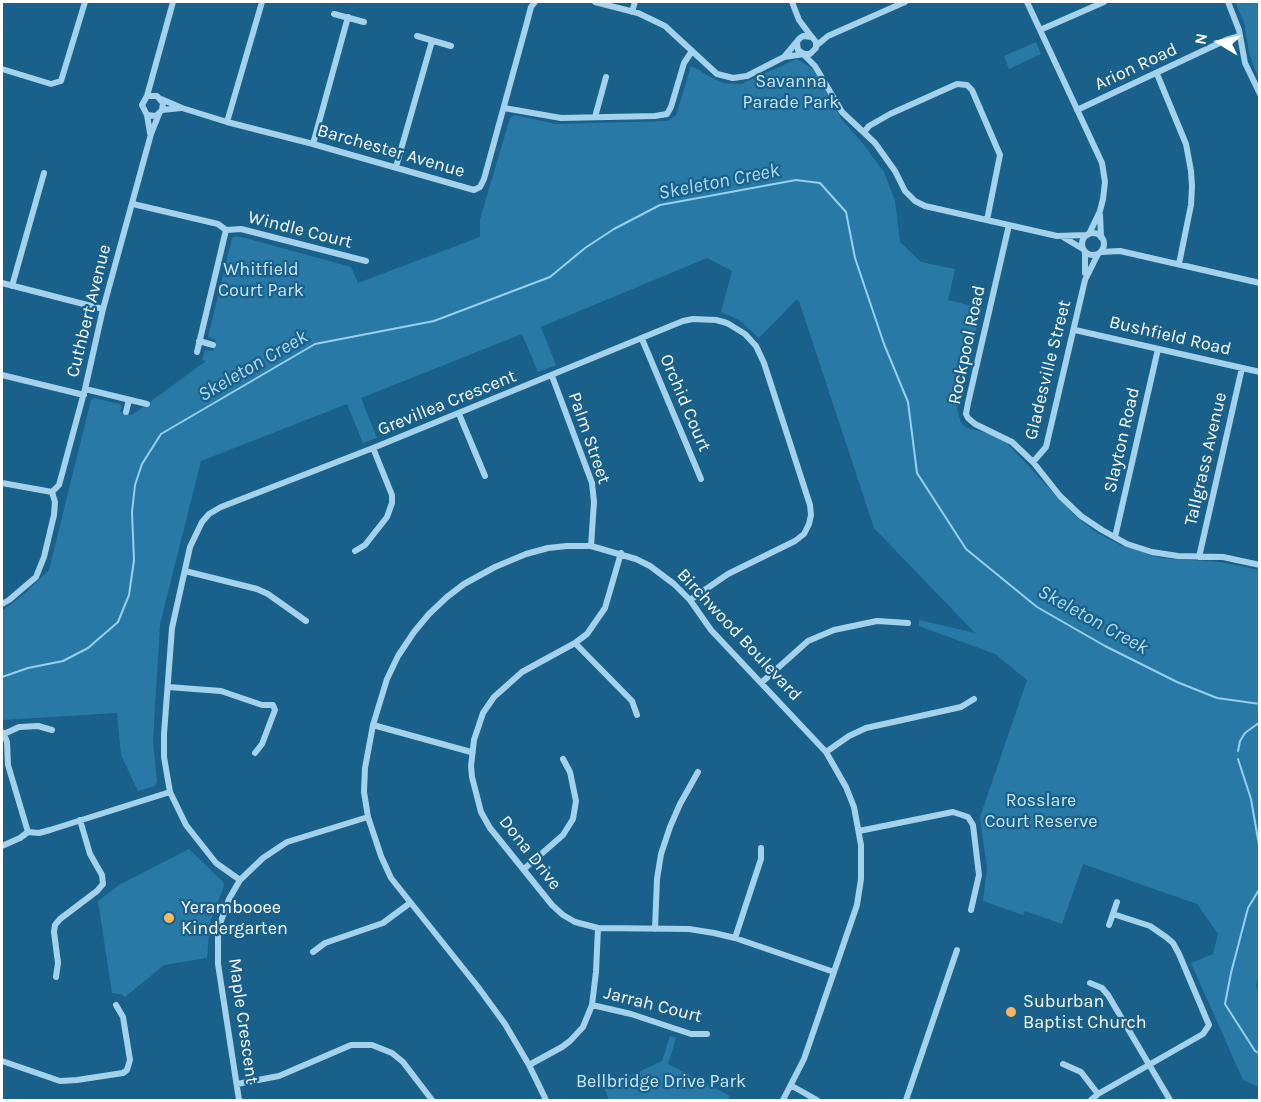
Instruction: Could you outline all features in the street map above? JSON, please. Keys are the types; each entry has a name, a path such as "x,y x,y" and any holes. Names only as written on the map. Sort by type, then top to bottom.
{"street":[{"path":"2,69 51,84 61,81 85,2"},
{"path":"153,77 159,97 163,102 161,112 153,116 147,115 142,105 153,77 173,2"},
{"path":"227,122 262,2"},
{"path":"595,2 633,12 665,26 717,74 734,78 747,76 784,57 810,54 828,36 905,2"},
{"path":"633,12 635,2"},
{"path":"792,2 799,20 812,37 815,48 815,66"},
{"path":"1027,2 1104,172 1104,190 1100,211 1101,238 1104,246 1099,253"},
{"path":"1040,30 1104,2"},
{"path":"1228,2 1236,19 1245,63 1260,94"},
{"name":"Barchester Avenue","path":"159,97 182,108 227,122 474,190 480,187 484,179 533,3"},
{"path":"334,14 364,22"},
{"path":"313,144 348,17"},
{"path":"799,20 798,50 815,66 842,112 864,132 889,161 905,191 915,201 925,206 1062,237 1095,234 1120,251"},
{"path":"784,57 805,35 828,36"},
{"path":"417,36 451,46"},
{"name":"Arion Road","path":"1077,110 1226,40 1240,36"},
{"path":"396,167 432,41"},
{"path":"504,108 548,117 667,114 684,63 692,51"},
{"path":"1157,74 1186,144 1191,171 1191,205 1179,264"},
{"path":"595,117 606,77"},
{"path":"864,132 875,122 928,97 959,84 968,86 1000,155 987,220"},
{"path":"147,96 159,97"},
{"name":"Barchester Avenue","path":"161,112 182,108"},
{"name":"Cuthbert Avenue","path":"52,492 59,485 85,392 103,309 151,134 161,112"},
{"name":"Cuthbert Avenue","path":"147,115 151,134"},
{"path":"12,286 44,173"},
{"name":"Windle Court","path":"133,204 218,224 226,230 241,229 366,261"},
{"path":"1084,251 1083,242 1100,211"},
{"name":"Rockpool Road","path":"1009,225 966,414 970,421 1012,442 1033,462 1070,506 1088,521 1115,537 1152,552 1223,557 1260,565"},
{"path":"197,352 226,230"},
{"path":"1062,237 1091,255 1120,251 1260,283"},
{"name":"Gladesville Street","path":"1033,462 1046,447 1075,330 1085,280 1084,251"},
{"name":"Gladesville Street","path":"1085,280 1099,253"},
{"path":"2,283 103,309"},
{"name":"Grevillea Crescent","path":"240,880 216,863 201,847 186,825 170,792 164,757 172,628 194,535 209,514 221,507 459,414 642,339 693,319 703,318 727,323 746,334 756,346 764,363 810,505 811,515 804,534 795,542 728,574 690,600"},
{"name":"Bushfield Road","path":"1075,330 1260,372"},
{"name":"Orchid Court","path":"642,339 701,479"},
{"path":"200,341 213,345"},
{"name":"Slayton Road","path":"1115,537 1158,349"},
{"name":"Tallgrass Avenue","path":"1199,556 1242,368"},
{"path":"2,375 147,404"},
{"name":"Palm Street","path":"552,376 592,483 594,502 591,546"},
{"path":"126,412 129,400"},
{"path":"459,414 485,476"},
{"path":"355,551 365,545 387,517 392,503 392,495 373,448"},
{"path":"2,483 52,492 55,502 44,557 36,577 2,604"},
{"name":"Birchwood Boulevard","path":"546,1101 529,1065 505,1024 392,878 381,856 368,817 364,792 365,768 373,725 387,679 398,656 414,632 447,597 464,584 525,554 548,548 591,546 621,553 650,566 674,584 690,600 711,630 826,752 846,787 854,807 859,831 862,870 857,905 804,1059 783,1101"},
{"name":"Dona Drive","path":"621,553 605,608 587,634 522,672 506,684 483,712 471,752 472,777 481,812 490,828 552,905 574,922 598,928 689,929 735,938 834,972"},
{"path":"185,571 258,589 306,621"},
{"path":"761,683 808,641 834,630 877,621 908,624"},
{"path":"575,643 632,701 638,715"},
{"path":"168,687 221,691 262,705 273,705 275,710 262,744 255,753"},
{"path":"826,752 849,736 866,728 961,707 974,699"},
{"path":"373,725 471,752"},
{"path":"28,832 8,765 7,742 3,733 19,727 38,726 52,730"},
{"path":"524,869 563,835 573,819 576,801 570,772 563,759"},
{"path":"655,929 657,879 662,854 676,811 698,772"},
{"path":"2,846 28,832 50,830 170,792"},
{"path":"859,831 953,812 968,817 975,833 979,875 971,910"},
{"name":"Maple Crescent","path":"239,1101 218,964 218,935 229,899 240,880 263,858 287,842 368,817"},
{"path":"56,976 58,963 55,925 103,884 102,875 90,854 80,820"},
{"path":"735,938 761,859 761,848"},
{"path":"1109,925 1117,902"},
{"path":"313,952 325,943 383,924 411,903"},
{"path":"1091,1101 1098,1094 1203,1034 1209,1025 1173,943 1150,926 1113,914"},
{"path":"529,1065 570,1041 583,1027 592,1005 598,928"},
{"path":"906,1101 957,950"},
{"path":"1090,983 1102,988 1108,995 1170,1101"},
{"path":"2,1061 60,1081 123,1073 127,1070 130,1060 123,1017 116,1005"},
{"name":"Jarrah Court","path":"592,1005 691,1034 707,1034"},
{"path":"237,1084 279,1076 351,1045 372,1045 392,1053 403,1062 432,1101"},
{"path":"1063,1064 1081,1072 1098,1094"},
{"path":"792,1086 817,1101"}],"green space":[{"path":"1235,2 1259,2 1259,80 1249,53 1244,22"},
{"path":"1036,42 1041,54 1009,69 1004,56"},
{"path":"797,59 813,69 842,120 884,172 895,201 900,242 921,262 955,269 948,300 981,308 980,311 977,310 976,315 979,316 957,409 961,423 967,428 991,434 1007,443 1072,513 1094,531 1120,545 1161,558 1221,562 1259,570 1260,969 1256,986 1260,995 1259,1087 1243,1080 1191,963 1213,954 1218,934 1197,904 1083,864 1062,924 1025,911 1023,915 983,901 987,869 980,817 1027,680 995,654 919,626 919,620 975,633 874,528 799,301 796,300 759,338 739,320 721,312 732,271 707,258 541,327 556,365 538,372 522,334 361,398 377,438 363,443 347,404 201,461 160,624 153,741 157,781 155,786 138,791 121,755 117,713 2,720 2,611 49,570 91,400 95,398 122,405 120,412 132,415 206,361 202,360 205,350 213,351 216,340 208,337 232,238 236,236 249,239 351,267 358,283 480,237 480,219 510,118 514,115 556,124 668,121 676,115 691,66 722,83 741,84"},
{"path":"189,849 223,882 224,886 210,922 207,958 164,965 125,997 112,993 98,901 119,885"},
{"name":"Bellbridge Drive Park","path":"670,1036 676,1038 668,1064 730,1096 729,1100 609,1100 604,1088 662,1061"}],"waterway":[{"name":"Skeleton Creek","path":"2,677 28,668 63,661 88,648 118,622 129,595 134,560 132,512 135,485 142,464 161,434 315,344 434,321 550,277 585,248 614,229 660,205 796,180 820,183 846,212 855,258 884,344 908,402 917,473 966,549 1037,607 1105,646 1177,682 1217,698 1260,704"},
{"path":"1238,751 1245,733 1260,722"},
{"path":"1238,759 1251,799 1260,851"},
{"path":"1260,888 1248,908 1225,1004 1255,1051 1260,1054"}],"place":[{"name":"Yerambooee Kindergarten","path":"169,918"},
{"name":"Suburban Baptist Church","path":"1011,1012"}],"park label":[{"name":"Savanna Parade Park","path":"791,92"},
{"name":"Whitfield Court Park","path":"261,280"},
{"name":"Rosslare Court Reserve","path":"1041,811"}]}
